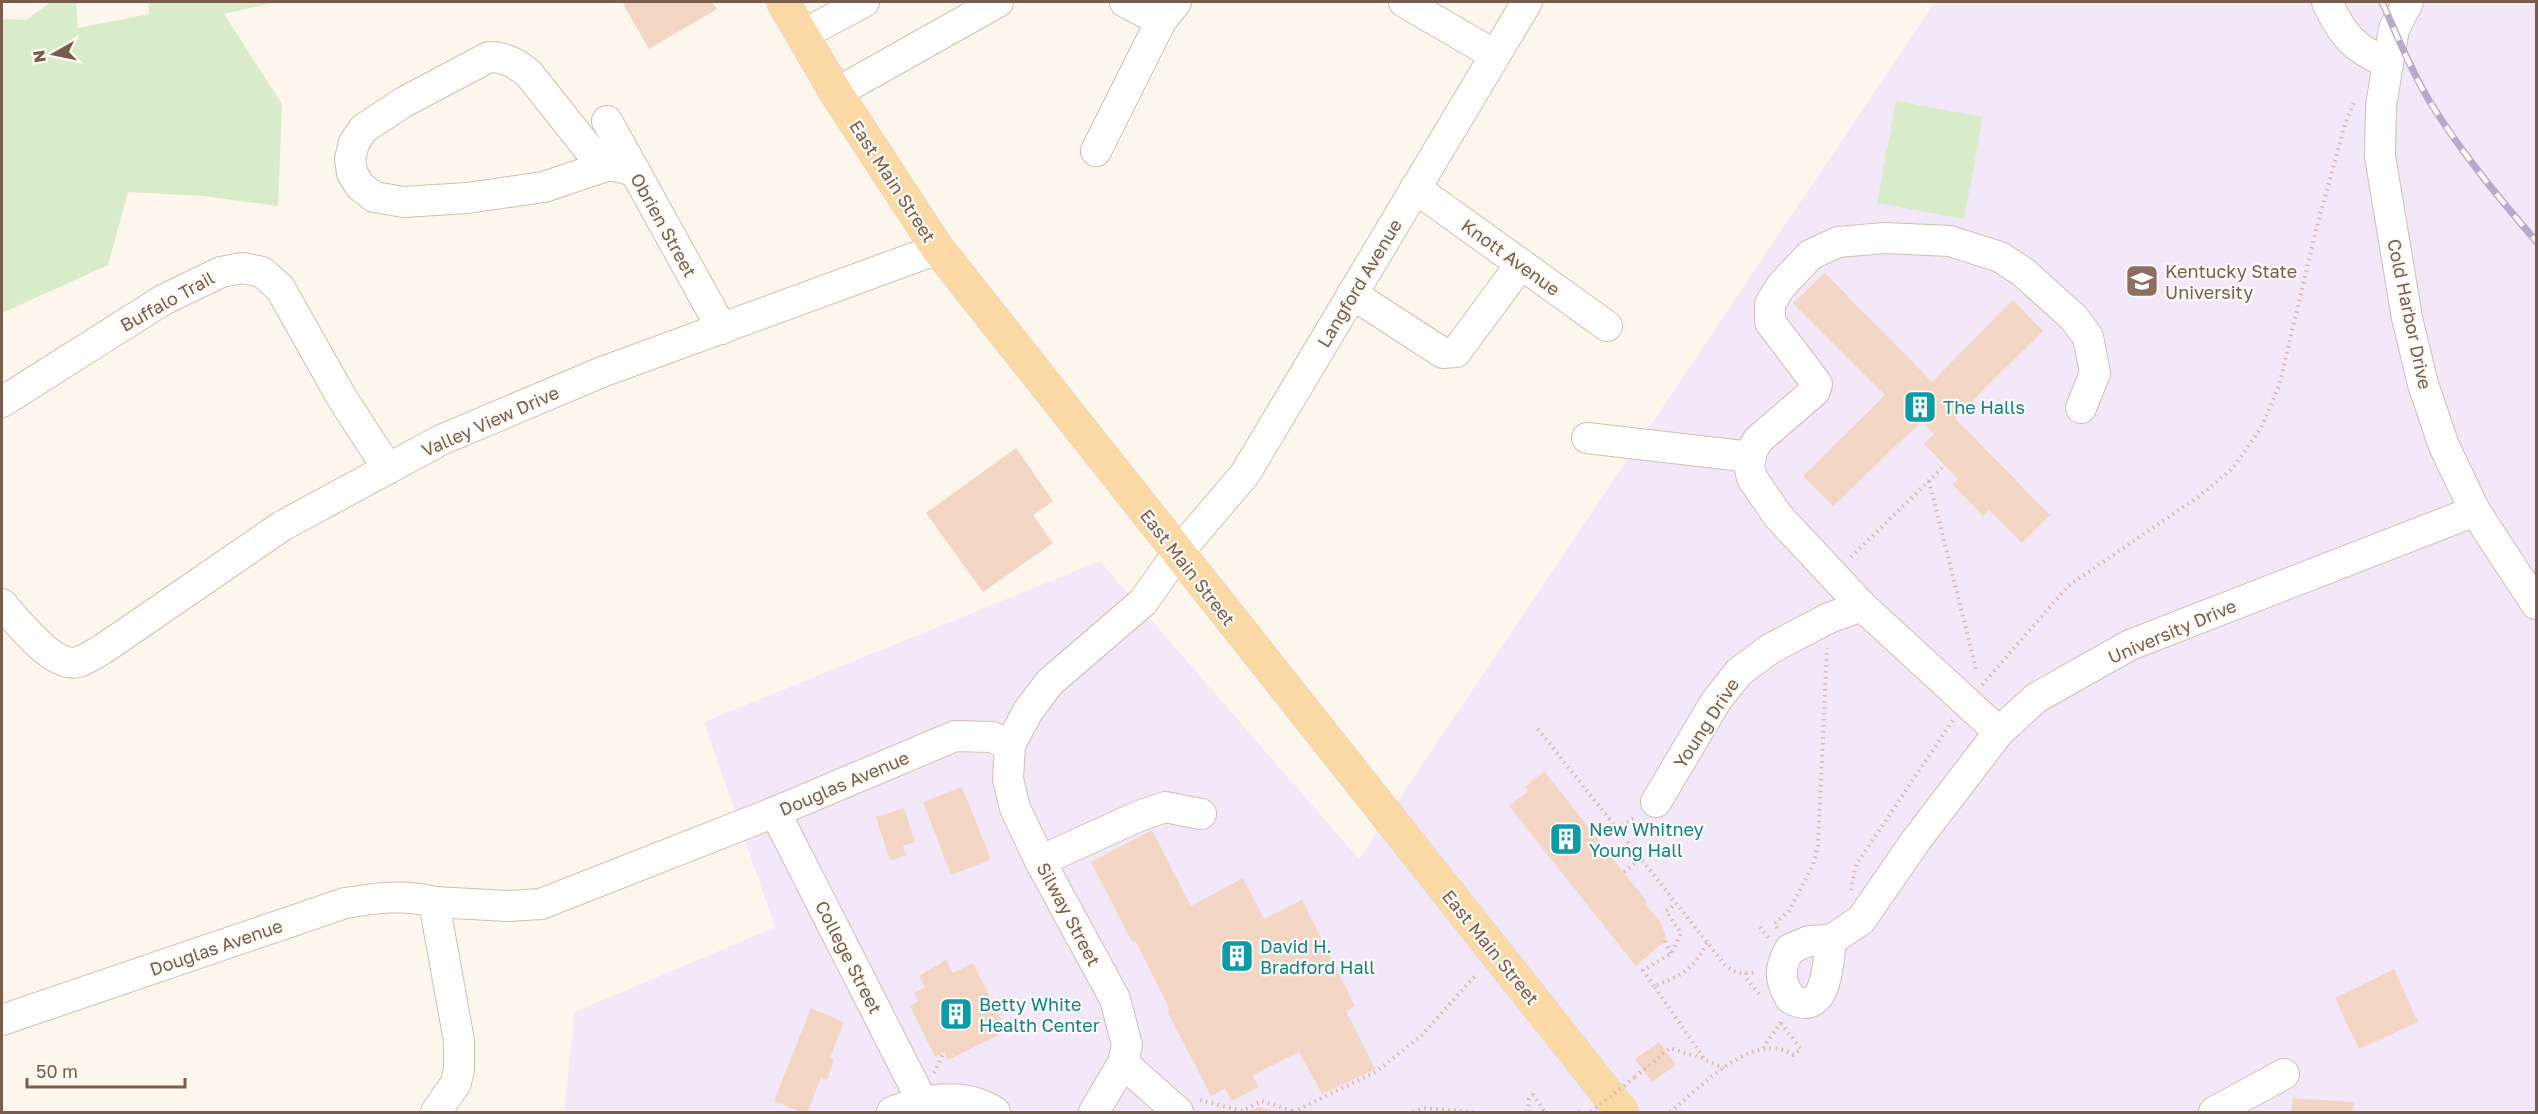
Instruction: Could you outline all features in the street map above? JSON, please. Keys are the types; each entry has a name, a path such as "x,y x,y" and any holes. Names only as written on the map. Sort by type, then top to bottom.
{"main road":[{"name":"East Main Street","path":"783,2 836,93 938,249 1622,1113"}],"street":[{"path":"802,35 864,2"},
{"path":"836,93 998,2"},
{"path":"1096,151 1168,11 1125,2"},
{"path":"1404,2 1495,55"},
{"name":"Langford Avenue","path":"1178,554 1245,474 1527,2"},
{"path":"2326,2 2346,36 2366,54 2388,63"},
{"name":"Cold Harbor Drive","path":"2408,2 2394,29 2381,106 2380,156 2408,318 2423,384 2444,446 2475,511 2536,604"},
{"path":"489,57 501,57 518,65 529,74 591,152 622,168 544,187 467,198 404,202 374,197 360,186 352,172 351,159 354,143 363,129 404,102 489,57"},
{"name":"Obrien Street","path":"607,121 622,168 722,329"},
{"name":"Knott Avenue","path":"1416,188 1607,326"},
{"path":"1999,732 1862,606 1778,516 1752,478 1749,465 1754,449 1815,391 1817,384 1770,322 1770,304 1781,286 1810,255 1838,242 1885,238 1950,241 2000,257 2023,272 2074,318 2088,337 2095,373 2081,408"},
{"name":"Valley View Drive","path":"2,604 42,647 59,661 76,663 103,649 282,526 452,435 602,372 938,249"},
{"path":"1352,294 1443,353 1456,352 1521,264"},
{"name":"Buffalo Trail","path":"2,402 163,300 221,272 242,268 262,272 280,288 342,398 388,469"},
{"path":"1587,438 1754,449"},
{"name":"University Drive","path":"1832,940 1861,920 1917,839 1999,732 2036,698 2130,645 2475,511"},
{"path":"1010,745 1028,711 1050,682 1143,602 1178,554"},
{"name":"Young Drive","path":"1656,802 1716,701 1739,672 1770,649 1829,618 1862,606"},
{"name":"Douglas Avenue","path":"2,1020 345,903 380,897 414,896 434,902 508,906 541,904 776,812 954,736 992,737 1010,745"},
{"name":"Silway Street","path":"1010,745 1008,779 1015,808 1040,861 1115,999 1127,1045 1123,1063 1094,1113"},
{"path":"1040,861 1139,816 1166,807 1201,814"},
{"name":"College Street","path":"776,812 923,1103"},
{"path":"434,902 459,1041 459,1069 456,1083 436,1113"},
{"path":"1832,940 1823,989 1819,996 1812,1002 1778,1010 1785,960 1809,941 1832,940"},
{"path":"1123,1063 1188,1106"},
{"path":"2214,1113 2284,1074"},
{"path":"892,1113 939,1099 967,1101 995,1113"}],"path":[{"path":"1983,684 2068,586 2198,497 2233,468 2261,428 2279,386 2328,185 2345,124 2359,92"},
{"path":"1833,574 1945,465"},
{"path":"1929,481 1976,669"},
{"path":"1538,729 1730,970 1746,973 1785,960 1774,924 1789,911 1813,865 1818,846 1829,618"},
{"path":"1848,901 1856,865 1954,719"},
{"path":"1624,872 1640,859"},
{"path":"1676,904 1666,911 1681,933 1671,954 1643,970 1705,1060"},
{"path":"1665,941 1671,954"},
{"path":"1654,986 1678,977 1691,967 1707,943"},
{"path":"1670,1113 1724,1068 1753,1050 1787,1051 1793,1055 1801,1049 1778,1010 1746,978 1746,973"},
{"path":"1188,1106 1242,1111 1262,1101 1294,1112 1377,1071 1422,1035 1475,976"},
{"path":"1763,1049 1778,1010"},
{"path":"1592,1113 1670,1048 1724,1068"},
{"path":"1528,1112 1529,1099 1533,1095 1545,1113"},
{"path":"1413,1113 1423,1108 1473,1113"}],"shaded area":[{"name":"Kentucky State University","path":"1935,2 2536,2 2536,1112 564,1112 575,1012 775,927 704,722 1100,561 1359,859"}],"green space":[{"path":"51,2 76,2 78,28 149,14 148,2 277,2 224,14 282,104 278,206 203,196 128,192 108,265 2,313 2,19 26,20"},
{"path":"1896,101 1983,117 1964,219 1877,203"}],"building":[{"path":"622,2 712,2 717,9 649,49"},
{"name":"The Halls","path":"1825,273 1932,382 2013,300 2043,331 1955,418 2050,515 2022,543 1989,510 1983,516 1953,485 1958,479 1924,444 1934,434 1922,421 1833,506 1803,476 1885,395 1793,303"},
{"path":"1016,448 1053,501 1033,515 1053,543 983,592 926,513"},
{"name":"New Whitney Young Hall","path":"1544,771 1648,903 1645,904 1661,923 1665,941 1636,966 1509,806 1528,791 1525,787"},
{"path":"962,787 991,860 951,875 923,802"},
{"path":"904,808 915,842 903,846 906,855 890,861 876,817"},
{"name":"David H. Bradford Hall","path":"1152,830 1191,906 1243,878 1264,919 1302,900 1355,1006 1346,1011 1375,1069 1322,1094 1299,1052 1253,1075 1258,1087 1232,1101 1225,1089 1211,1096 1167,1011 1170,1010 1135,940 1132,942 1091,862"},
{"name":"Betty White Health Center","path":"946,960 953,973 973,963 1003,1022 995,1026 999,1035 948,1060 944,1052 935,1057 910,1006 918,1001 914,993 925,987 919,976"},
{"path":"2394,969 2418,1022 2359,1049 2335,998"},
{"path":"811,1008 844,1022 830,1058 834,1059 827,1080 821,1077 808,1112 802,1112 774,1101"},
{"path":"1659,1042 1676,1065 1652,1082 1635,1059"},
{"path":"2293,1098 2354,1102 2353,1112 2291,1112"},
{"path":"1260,1107 1277,1112 1247,1112"}],"railway":[{"path":"2382,2 2404,53 2442,121 2480,174 2536,241"}],"place":[{"name":"Kentucky State University","path":"2142,281"},
{"name":"The Halls","path":"1920,407"},
{"name":"New Whitney Young Hall","path":"1566,839"},
{"name":"David H. Bradford Hall","path":"1237,956"},
{"name":"Betty White Health Center","path":"956,1014"}]}
